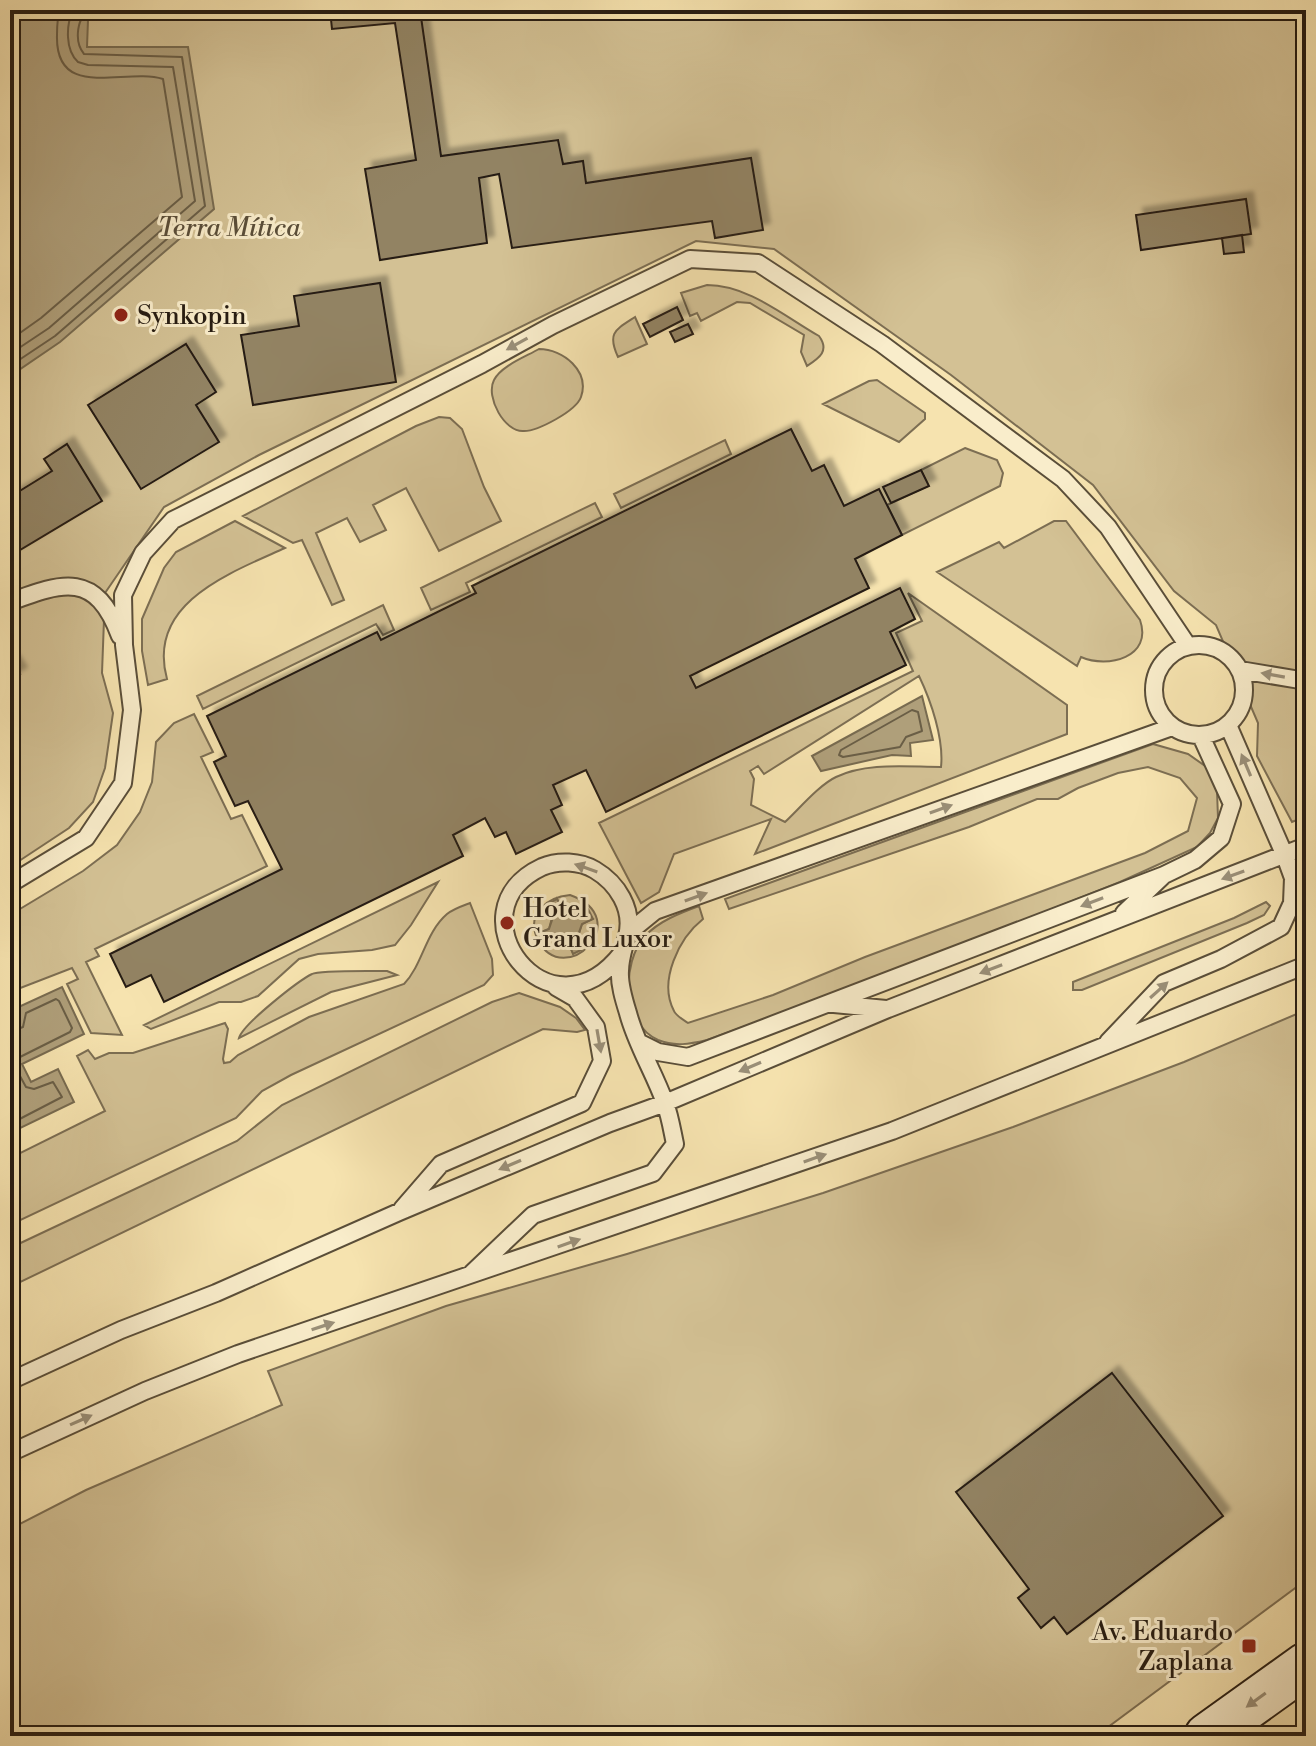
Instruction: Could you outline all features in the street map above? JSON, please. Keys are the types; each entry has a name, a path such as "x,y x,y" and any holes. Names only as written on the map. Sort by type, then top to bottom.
{"main road":[{"path":"1207,1736 1306,1665"}],"lane":[{"path":"10,884 86,838 123,783 132,710 124,645 123,595 143,553 173,520 553,325 690,259 758,263 882,344 1063,479 1108,527 1188,646"},
{"path":"10,602 51,586 79,586 95,596 115,621 124,645"},
{"path":"1204,645 1218,649 1231,657 1240,670 1244,699 1238,713 1216,733 1201,736 1186,734 1172,727 1155,703 1153,689 1156,674 1164,661 1188,646 1204,645"},
{"path":"1240,670 1306,681"},
{"path":"1105,1046 1164,983 1221,959 1281,927 1292,903 1293,878 1228,725"},
{"path":"628,933 655,911 1172,727"},
{"path":"640,1043 658,1052 688,1057 1164,875 1195,860 1221,838 1232,804 1201,736"},
{"path":"10,1381 121,1330 216,1293 610,1123 888,1009 1306,846"},
{"path":"399,1212 441,1164 582,1103 602,1061 596,1027 575,998 533,976 518,963 508,946 504,926 506,907 515,888 529,874 546,865 567,862 588,866 606,876 620,892 627,911 628,933 619,976 629,1016 665,1103 675,1144 653,1173 533,1215 468,1277"},
{"path":"1117,919 1164,875"},
{"path":"551,984 571,986 591,981 609,969 622,953"},
{"path":"10,1453 145,1391 238,1354 892,1131 1306,965"},
{"path":"827,1004 888,1009"}],"green space":[{"name":"Terra Mítica","path":"10,10 1306,10 1306,835 1299,819 1292,822 1257,756 1258,723 1216,625 1174,591 1093,485 951,375 774,249 696,241 259,455 164,507 105,593 102,673 113,713 105,768 93,802 69,828 10,867"},
{"path":"707,285 737,290 779,311 819,336 822,354 807,366 801,352 804,335 750,303 737,302 701,321 697,313 690,316 681,293"},
{"path":"635,317 647,344 618,357 613,337 622,325"},
{"path":"539,349 557,353 572,363 582,379 581,397 572,408 547,424 530,430 517,430 498,413 492,387 502,370"},
{"path":"877,380 925,413 925,419 899,442 823,404"},
{"path":"439,417 450,418 462,429 501,521 439,551 406,488 373,505 386,530 360,542 347,518 316,533 344,600 332,605 302,540 293,543 243,516 416,426"},
{"path":"725,440 731,454 621,508 614,494"},
{"path":"965,448 997,460 1003,473 1000,486 902,535 887,505 928,486 921,470"},
{"path":"595,503 602,517 466,583 470,592 431,610 421,588"},
{"path":"235,521 285,548 218,580 181,611 169,630 164,653 167,679 148,685 142,651 142,619 164,568 176,552"},
{"path":"1054,521 1066,521 1140,620 1140,643 1126,657 1103,661 1081,657 1077,666 937,572 999,542 1004,548"},
{"path":"908,593 1067,705 1067,734 755,854 771,819 674,854 659,892 641,903 599,823 913,671 896,633 922,621","holes":["919,676 939,732 941,767 887,766 848,772 823,786 785,822 751,805 754,779 750,771 758,766 764,774"]},
{"path":"383,605 394,630 383,635 376,624 203,709 197,696"},
{"path":"194,714 213,752 201,757 231,819 242,815 267,866 95,949 99,956 86,962 122,1035 91,1033 67,984 78,979 72,968 10,992 10,915 83,871 117,845 140,812 152,782 156,742 174,723"},
{"path":"1153,744 1188,754 1208,768 1217,791 1218,818 1197,847 1120,882 884,976 707,1040 670,1044 646,1032 637,1021 629,992 629,977 637,948 657,926 699,906 703,919 679,949 668,987 674,1011 688,1023 773,995 865,957 1145,853 1188,831 1197,798 1180,778 1148,767 1118,773 1058,799 1037,799 969,827 729,909 725,899"},
{"path":"438,882 395,945 299,959 258,996 241,1002 219,1002 151,1029 144,1025"},
{"path":"570,895 589,906 597,919 596,933 589,946 577,955 563,958 550,954 538,940 534,922 540,908 561,896","holes":["557,899 563,910 592,919 582,924 573,953 568,942 539,933 549,929"]},
{"path":"1266,902 1270,906 1264,915 1247,923 1082,990 1073,990 1073,982 1234,918"},
{"path":"470,903 492,959 493,975 484,985 291,1075 262,1091 236,1118 10,1225 10,1158 105,1111 77,1056 88,1050 95,1059 109,1053 133,1053 225,1023 228,1029 223,1059 224,1063 230,1062 309,1017 404,984 440,922 447,914"},
{"path":"387,971 397,975 331,992 239,1038 260,1013 312,974"},
{"path":"519,993 560,1007 576,1018 585,1030 543,1029 10,1287 10,1248 237,1141 282,1105 492,1002"},
{"path":"1306,1010 1306,1580 1096,1736 10,1736 10,1529 86,1490 282,1405 268,1371 446,1306 823,1193 1013,1127 1184,1062"}],"water":[{"path":"10,10 121,10 88,20 87,47 188,47 214,209 60,342 10,376"},
{"path":"922,696 933,740 910,743 911,756 892,755 821,771 812,756"},
{"path":"557,899 563,910 577,915 588,909 593,919 582,924 577,938 583,949 573,954 568,942 554,938 543,943 539,933 549,929 554,914 548,904"},
{"path":"62,987 84,1034 22,1064 31,1082 58,1069 74,1102 10,1133 10,1025 18,1021 12,1010"}],"building":[{"path":"330,10 449,10 449,13 421,17 441,156 558,140 563,164 583,161 586,183 751,158 763,230 715,238 712,221 512,248 499,174 479,178 487,243 380,260 365,169 416,160 395,23 332,29"},
{"path":"1246,199 1251,234 1141,250 1136,215"},
{"path":"1242,235 1244,252 1224,254 1222,238"},
{"path":"380,283 396,382 253,405 241,335 299,326 294,296"},
{"path":"677,307 683,320 650,337 643,324"},
{"path":"688,324 693,334 675,342 670,332"},
{"path":"186,344 216,392 196,405 219,442 141,489 88,405"},
{"path":"791,429 812,471 824,465 844,506 879,489 902,535 855,559 869,588 690,676 696,688 900,588 915,619 890,632 906,665 606,812 586,770 553,785 562,805 551,810 562,832 516,854 506,832 495,837 485,818 453,835 463,856 164,1002 151,975 126,987 110,954 282,869 248,801 235,806 214,762 226,756 207,716 377,632 381,640 476,593 472,586"},
{"path":"67,444 102,501 10,556 10,497 52,471 44,459"},
{"path":"921,470 929,486 891,503 883,487"},
{"path":"10,663 20,674 10,680"},
{"path":"1112,1373 1223,1516 1067,1634 1054,1617 1041,1628 1018,1598 1029,1589 956,1492"}],"place":[{"name":"Synkopin","path":"121,315"},
{"name":"Hotel Grand Luxor","path":"507,923"},
{"name":"Av. Eduardo Zaplana","path":"1249,1646"}]}
